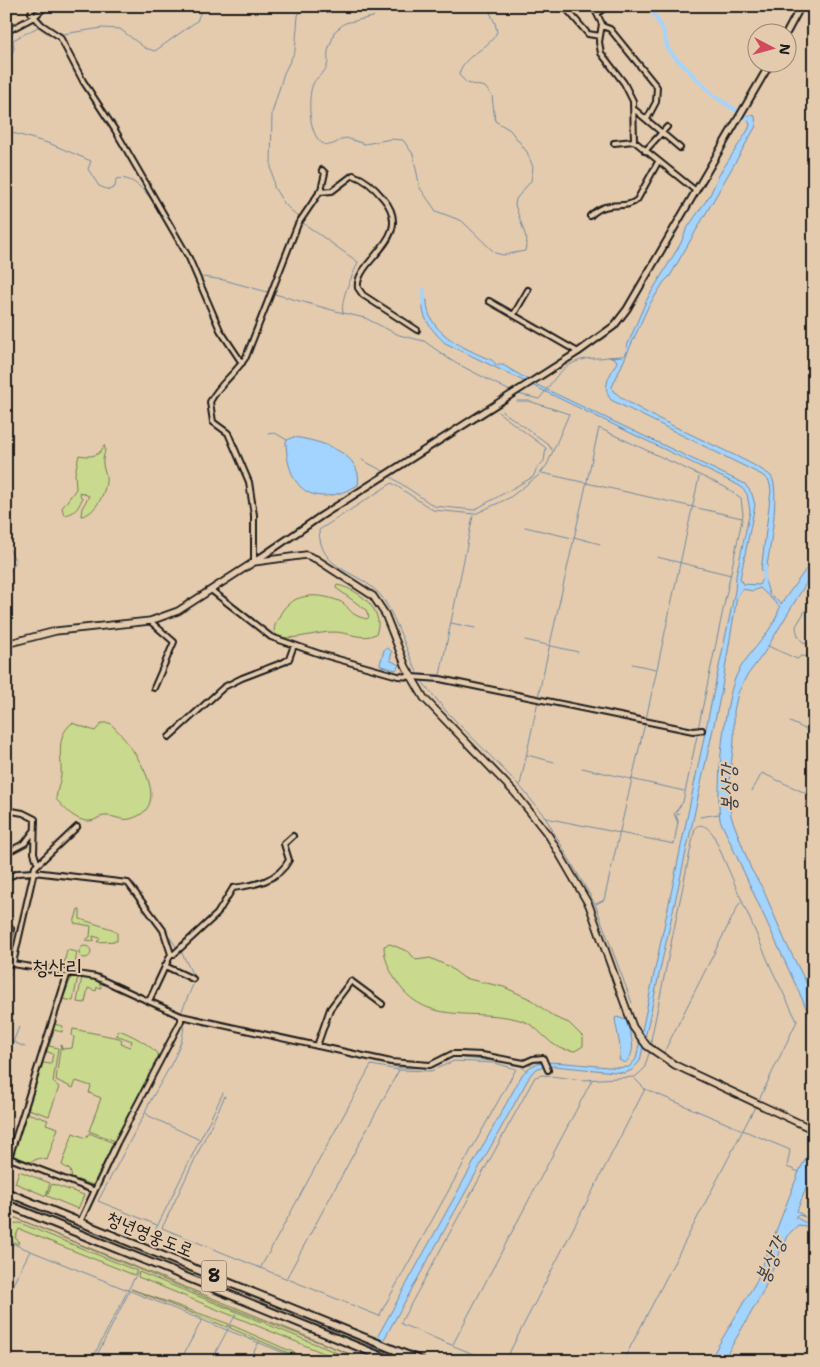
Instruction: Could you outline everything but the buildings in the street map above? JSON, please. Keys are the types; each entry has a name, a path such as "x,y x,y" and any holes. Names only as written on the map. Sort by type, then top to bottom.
{"highway":[{"name":"청년영웅도로","path":"6,1192 422,1361"},
{"name":"청년영웅도로","path":"6,1204 392,1361"}],"main road":[{"path":"792,22 801,6"},
{"path":"6,644 56,631 150,621 178,612 513,392 531,383 614,326 627,309 765,72"},
{"path":"254,562 311,556 373,596 385,614 416,676 424,698 515,793 549,836 589,905 633,1027 646,1044 655,1053 675,1065 812,1129"}],"street":[{"path":"33,6 31,11 34,17 43,26 60,37 83,81 115,130 189,258 220,330 242,363"},
{"path":"6,32 34,17 46,6"},
{"path":"564,6 588,34 600,36"},
{"path":"592,6 602,26 599,47 601,53 630,93 635,110 634,141"},
{"path":"597,14 607,6"},
{"path":"602,26 610,29 656,87 654,109 647,118"},
{"path":"635,110 647,118 680,148"},
{"path":"645,151 667,127"},
{"path":"614,143 634,141 696,191"},
{"path":"590,216 604,206 633,203 637,200 658,162"},
{"path":"254,562 254,515 248,482 232,439 226,431 213,422 209,406 216,392 242,363 298,224 319,192 325,173 322,170"},
{"path":"319,192 332,191 353,175 376,189 386,201 393,214 390,234 360,276 358,288 363,295 417,330"},
{"path":"514,314 528,290"},
{"path":"489,301 578,352"},
{"path":"211,590 264,633 294,645 398,676 416,676 692,731 702,730"},
{"path":"150,621 174,642 154,688"},
{"path":"169,737 214,693 242,678 289,659 294,645"},
{"path":"6,810 23,813 35,819 34,853 37,862"},
{"path":"13,963 37,862 77,827"},
{"path":"6,853 25,843 36,829"},
{"path":"171,954 179,952 208,924 233,888 269,880 279,874 289,860 284,844 293,836"},
{"path":"6,878 18,872 34,872 128,883 163,930 171,954 149,1001"},
{"path":"6,956 8,936 11,929"},
{"path":"6,963 96,977 181,1016 392,1062 420,1066 434,1064 452,1054 482,1055 524,1063 533,1059 543,1058 547,1069"},
{"path":"165,966 193,979"},
{"path":"6,1165 68,972"},
{"path":"317,1046 330,1009 351,981 382,1004"},
{"path":"80,1222 93,1190 181,1022 181,1016"},
{"path":"8,1157 93,1190"}],"green space":[{"path":"104,445 103,464 106,481 100,500 92,511 81,516 82,508 89,496 79,492 82,499 79,506 73,512 64,515 62,508 76,489 75,473 79,455 97,454"},
{"path":"337,585 345,587 361,596 374,609 378,625 376,634 366,637 334,632 286,638 279,637 274,632 276,622 284,609 290,603 304,597 322,596 331,598 346,605 356,615 367,619 369,617 366,610 336,588"},
{"path":"72,723 95,731 102,723 110,723 128,744 146,773 150,788 150,801 144,812 130,819 104,816 92,821 85,821 71,814 56,799 61,775 61,741 63,734"},
{"path":"78,909 80,910 80,919 112,929 117,933 117,941 97,942 100,938 93,936 94,941 85,940 90,937 91,926 74,923"},
{"path":"390,944 409,952 416,960 430,958 448,966 464,978 504,987 530,999 554,1017 569,1023 583,1037 583,1046 575,1051 560,1048 550,1042 533,1026 523,1021 505,1017 453,1013 421,1005 407,995 395,979 384,950 384,946"},
{"path":"83,946 87,946 91,952 87,958 83,958 79,954 79,950"},
{"path":"67,950 77,952 74,970 63,968"},
{"path":"72,975 78,976 73,1001 63,999"},
{"path":"82,977 96,979 101,986 101,988 97,987 96,991 88,988 85,1003 77,1002"},
{"path":"54,1024 63,1026 62,1032 54,1030 49,1046 58,1048 53,1082 59,1087 49,1116 28,1109 43,1063 51,1064 53,1054 46,1051"},
{"path":"73,1029 119,1038 122,1040 121,1044 130,1047 132,1041 116,1035 118,1030 140,1040 152,1048 159,1056 115,1141 89,1131 101,1098 89,1093 91,1086 76,1081 73,1088 56,1080 61,1045 62,1049 72,1048"},
{"path":"27,1113 48,1120 46,1124 58,1128 47,1160 40,1158 30,1162 12,1155"},
{"path":"73,1133 86,1138 89,1133 114,1143 93,1185 72,1178 70,1170 62,1165"},
{"path":"19,1171 50,1183 46,1196 15,1183"},
{"path":"52,1184 84,1195 78,1209 47,1196"},
{"path":"6,1214 367,1361 234,1309"},
{"path":"20,1223 137,1271 134,1275 19,1229 15,1238 19,1241 18,1244 6,1239 6,1224"},
{"path":"139,1272 357,1361 343,1361 138,1277"},
{"path":"131,1289 229,1324 227,1327"},
{"path":"231,1325 313,1361 307,1361 230,1328"}],"water":[{"path":"750,115 755,116 756,126 670,276 648,307 612,387 619,395 635,406 758,467 771,476 774,483 775,507 766,572 761,571 771,490 769,481 762,475 611,400 607,390 608,381 617,362 615,358 608,357 626,354 627,346 646,301 681,243 686,230 710,195 719,175 748,130 750,125 747,117"},
{"name":"봉상강","path":"427,300 428,311 438,329 455,342 491,360 496,365 503,365 537,385 745,484 752,494 755,505 740,579 743,584 759,585 762,579 765,580 769,594 781,604 814,558 814,570 764,653 746,677 738,693 734,711 734,741 729,782 731,816 751,869 763,889 786,943 814,998 814,1025 720,820 719,787 722,744 733,683 744,662 777,616 780,607 760,588 753,591 742,589 737,597 721,693 640,1061 632,1070 625,1073 554,1066 538,1068 531,1074 372,1361 364,1361 524,1072 534,1065 553,1062 606,1067 629,1067 636,1059 735,591 736,576 750,511 747,494 740,486 445,343 432,329 426,319 423,301"},
{"path":"293,437 326,445 346,456 354,464 358,474 358,485 328,496 316,495 306,491 291,472 286,441"},
{"path":"388,648 392,652 390,660 399,665 396,670 381,666 380,664 384,650"},
{"path":"615,1018 626,1020 632,1042 632,1053 625,1063 619,1060 620,1045"},
{"name":"봉상강","path":"814,1145 814,1168 797,1211 804,1216 797,1215 795,1217 814,1227 798,1225 787,1236 762,1294 723,1361 709,1361 757,1280 800,1169"}],"waterway":[{"path":"49,27 63,34 102,28 120,29 145,48 155,51 197,21 203,6"},
{"path":"312,6 299,13 295,51 284,73 272,113 271,166 274,187 283,202 303,223 358,262 343,300 343,313 365,318 399,335 424,341 452,361 512,392"},
{"path":"372,6 374,10 373,17 345,23 334,32 328,51 327,66 314,82 311,90 311,119 316,137 321,143 328,145 346,138 365,144 391,139 403,140 413,154 420,188 436,211 462,221 495,253 503,255 525,251 527,240 515,205 516,199 531,181 533,167 527,152 510,130 495,121 492,96 485,87 467,83 459,75 465,62 488,44 497,32 487,6"},
{"path":"649,6 663,30 668,50 714,96 751,120"},
{"path":"34,9 40,21"},
{"path":"6,66 14,49 13,40 40,26"},
{"path":"6,131 51,144 91,161 88,169 99,186 109,190 115,187 116,179 131,181 150,197 163,218"},
{"path":"203,277 224,280 343,313"},
{"path":"424,290 424,305"},
{"path":"518,394 539,399 561,371 573,363 584,359 608,357"},
{"path":"419,676 386,603 372,587 333,563 326,555 321,544 319,530 392,483 433,510 475,514 509,498 538,476 547,465 569,414 529,401 517,401"},
{"path":"502,411 547,443 552,450"},
{"path":"388,475 434,506 474,510 533,477 537,468 544,461 546,448 498,412"},
{"path":"538,697 599,428 725,487 741,498 743,515 698,729"},
{"path":"268,434 275,433 287,440"},
{"path":"362,460 385,472"},
{"path":"542,473 742,518"},
{"path":"646,719 699,477"},
{"path":"417,674 440,675 473,516"},
{"path":"525,527 572,538"},
{"path":"574,537 600,544"},
{"path":"6,544 16,561 6,579"},
{"path":"657,557 731,575"},
{"path":"763,585 765,567"},
{"path":"814,596 796,626 800,640 814,646"},
{"path":"451,623 475,628"},
{"path":"525,640 578,652"},
{"path":"768,646 797,659 801,656 814,657"},
{"path":"632,664 656,669"},
{"path":"421,680 446,711 519,785 545,817 595,904 632,1003"},
{"path":"520,785 538,701"},
{"path":"790,722 814,733"},
{"path":"596,904 604,900 645,723"},
{"path":"678,823 674,814 683,802 697,736 696,733"},
{"path":"527,755 554,762"},
{"path":"582,768 684,791"},
{"path":"752,791 762,773 814,797"},
{"path":"546,818 674,844 678,821 676,815 679,813"},
{"name":"봉상강","path":"700,817 719,814"},
{"path":"653,1048 651,1040 695,828 700,825 707,828 713,834 772,970 797,1021 758,1102"},
{"path":"663,1054 739,904 743,901"},
{"path":"155,916 178,949"},
{"path":"181,951 195,980 181,1013"},
{"path":"6,992 12,967"},
{"path":"183,1021 189,1020 401,1068 432,1068 454,1057 502,1062 521,1066 527,1071"},
{"path":"183,1022 181,1042 176,1054 145,1112 149,1116 200,1140"},
{"path":"6,1060 19,1027"},
{"path":"6,1039 25,1047"},
{"path":"490,1361 401,1324 401,1322 535,1077 542,1075 583,1080 635,1077 644,1069 650,1050"},
{"path":"225,1096 162,1228 379,1316 516,1069 495,1063 454,1061 431,1071 399,1070 371,1065 261,1267"},
{"path":"287,1277 399,1070"},
{"path":"635,1079 645,1089 790,1150 787,1167 799,1172"},
{"path":"453,1344 592,1080"},
{"path":"505,1361 645,1089"},
{"path":"151,1239 223,1093"},
{"path":"623,1361 756,1105"},
{"path":"145,1113 98,1201 157,1225"},
{"path":"802,1216 814,1220"},
{"path":"6,1241 304,1361"},
{"path":"6,1298 30,1251"},
{"path":"91,1361 137,1273"},
{"path":"94,1361 129,1292"},
{"path":"211,1361 236,1314"},
{"path":"180,1361 202,1320"},
{"path":"249,1361 259,1342"},
{"path":"285,1361 289,1355"}],"district":[{"name":"청산리","path":"57,967"}]}
